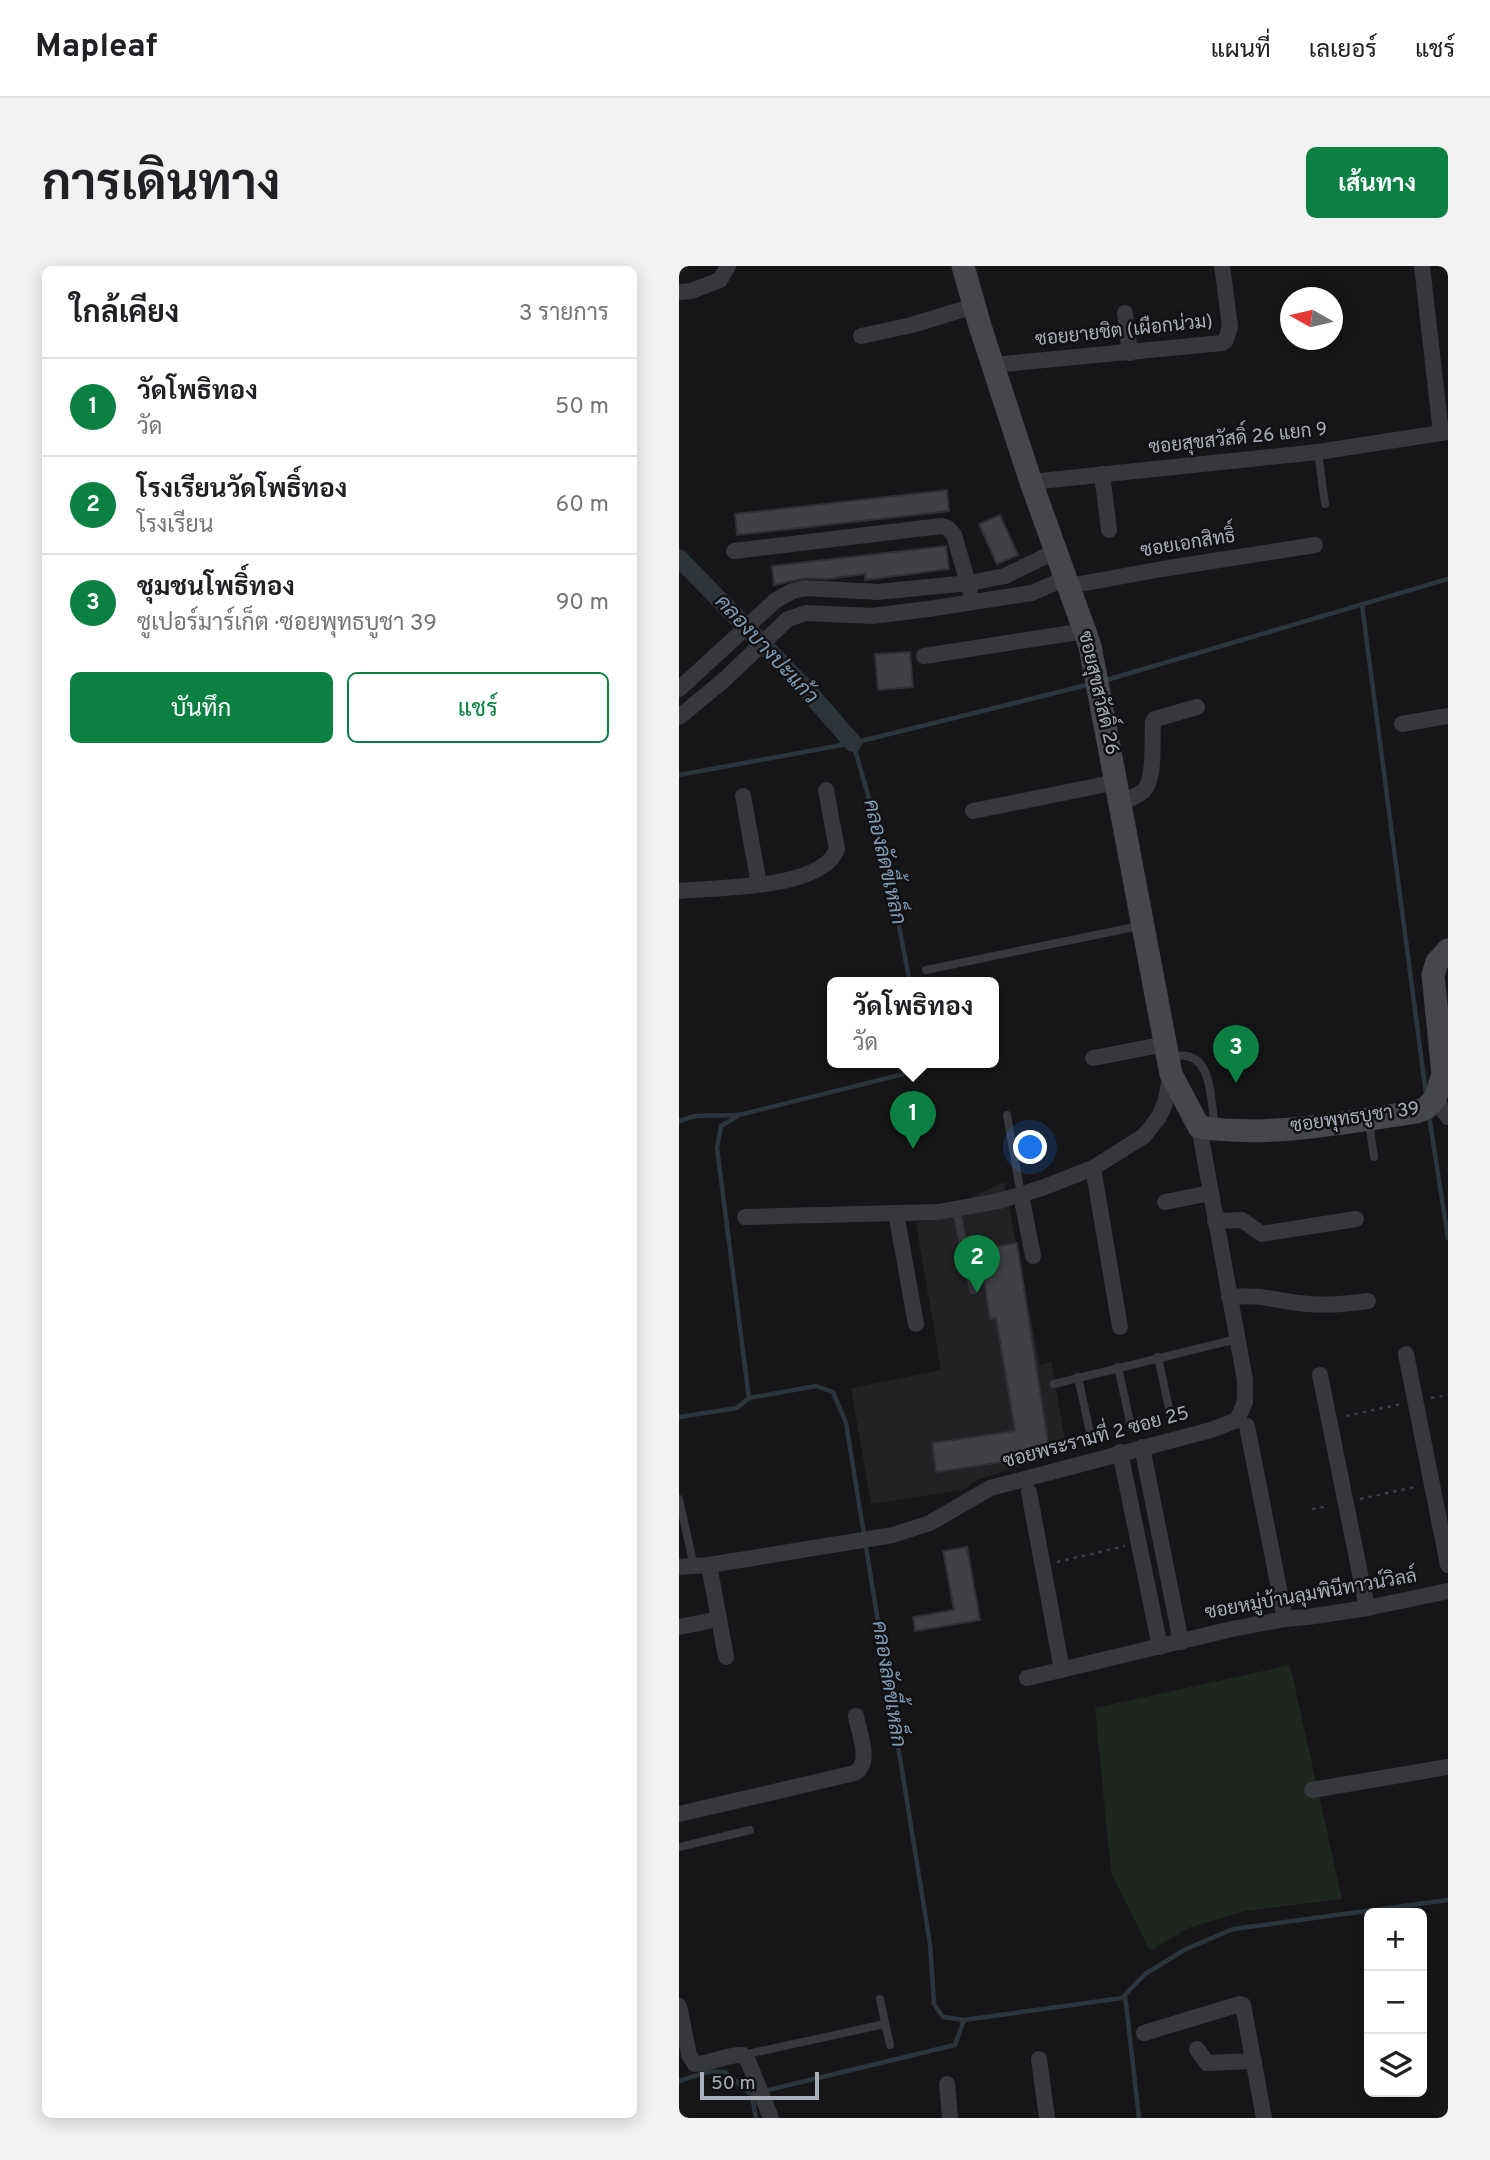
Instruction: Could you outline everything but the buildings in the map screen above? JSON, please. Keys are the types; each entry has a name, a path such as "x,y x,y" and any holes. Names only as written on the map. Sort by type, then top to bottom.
{"street":[{"path":"679,292 691,291 720,280 728,266"},
{"name":"ซอยสุขสวัสดิ์ 26","path":"965,266 974,306 1031,482 1088,639 1168,1059 1207,1128"},
{"name":"ซอยยายชิต (เผือกน่วม)","path":"993,365 1222,343 1227,340 1230,326 1222,266"},
{"path":"1422,266 1444,433"},
{"path":"861,336 912,325 974,306"},
{"path":"1125,313 1130,352"},
{"name":"ซอยสุขสวัสดิ์ 26 แยก 9","path":"1031,482 1318,452 1444,433"},
{"path":"1102,474 1109,530"},
{"path":"734,551 941,526 948,528 954,535 973,603"},
{"name":"ซอยเอกสิทธิ์","path":"679,717 724,680 788,619 806,613 872,616 973,603 1032,593 1067,582 1315,545"},
{"path":"679,689 776,600 793,591 805,588 878,592 969,583 1006,576 1056,551"},
{"path":"924,656 1088,639"},
{"path":"973,811 1119,792 1136,795 1146,788 1150,777 1153,722 1197,708"},
{"path":"1402,724 1448,716"},
{"path":"679,891 790,881 823,868 834,858 837,849 826,790"},
{"path":"743,796 759,884"},
{"name":"ซอยพุทธบูชา 39","path":"1207,1128 1314,1127 1416,1112 1426,1108 1442,1108 1443,1074 1433,975 1437,962 1448,950"},
{"path":"745,1217 938,1212 1021,1195 1093,1168 1144,1136 1159,1117 1165,1103 1168,1059 1093,1058"},
{"name":"ซอยพระรามที่ 2 ซอย 25","path":"694,1566 893,1535 930,1523 990,1488 1228,1425 1237,1420 1245,1402 1246,1391 1210,1193 1207,1128"},
{"path":"1093,1168 1120,1327"},
{"path":"1164,1202 1210,1193"},
{"path":"1021,1195 1033,1256"},
{"path":"897,1213 916,1324"},
{"path":"1216,1221 1242,1220 1262,1234 1356,1219"},
{"path":"1229,1297 1255,1294 1286,1302 1304,1303 1348,1304 1368,1301"},
{"path":"1406,1354 1448,1565"},
{"path":"1319,1375 1367,1608"},
{"path":"1247,1426 1285,1619"},
{"path":"1142,1447 1181,1642"},
{"path":"1120,1452 1160,1647"},
{"path":"1029,1492 1062,1670"},
{"path":"1139,1543 1160,1538"},
{"path":"694,1566 719,1619 726,1657"},
{"name":"ซอยหมู่บ้านลุมพินีทาวน์วิลล์","path":"1027,1678 1285,1619 1367,1608 1448,1591"},
{"path":"679,1627 719,1619"},
{"path":"679,1814 855,1773 860,1770 864,1761 856,1716"},
{"path":"1312,1790 1448,1767"},
{"path":"1144,2033 1240,2004 1244,2006 1264,2118"},
{"path":"679,2006 689,2055 695,2064 734,2054 743,2055 771,2116"},
{"path":"1198,2049 1207,2063 1254,2061"},
{"path":"1039,2059 1047,2118"},
{"path":"947,2084 950,2118"}],"lane":[{"path":"1318,452 1325,504"},
{"path":"926,970 1144,925"},
{"path":"1168,1059 1187,1056 1198,1059 1205,1067 1207,1128"},
{"path":"1007,1115 1021,1195"},
{"path":"1368,1119 1374,1157"},
{"path":"956,1209 973,1290"},
{"path":"1054,1384 1237,1339"},
{"path":"1159,1357 1171,1418"},
{"path":"1118,1367 1131,1427"},
{"path":"1078,1377 1091,1437"},
{"path":"679,1499 694,1566"},
{"path":"679,1847 750,1830"},
{"path":"880,1999 890,2045"},
{"path":"743,2055 885,2024"}],"path":[{"path":"1329,1420 1448,1395"},
{"path":"1312,1509 1432,1484"},
{"path":"1043,1565 1139,1543"}],"shaded area":[{"path":"1004,1182 1040,1365 1051,1361 1067,1452 979,1479 963,1490 871,1504 851,1388 941,1370 916,1224"},
{"path":"1290,1665 1342,1899 1246,1911 1188,1928 1150,1951 1111,1873 1095,1708"}],"waterway":[{"name":"คลองบางปะแก้ว","path":"679,558 806,689 853,743"},
{"path":"1103,681 1448,579"},
{"path":"1362,605 1426,1094"},
{"path":"679,775 853,743 1091,684"},
{"name":"คลองลัดขี้เหล็ก","path":"853,743 885,854 909,977"},
{"name":"คลองลัดขี้เหล็ก","path":"916,1068 916,1071 739,1115 721,1126 717,1148 749,1398 816,1386 833,1392 846,1423 930,1944 934,2004 943,2017 964,2020 1122,1998 1145,1974 1186,1949 1233,1929 1448,1900"},
{"path":"679,1121 695,1116 737,1115"},
{"path":"1429,1116 1448,1238"},
{"path":"679,1417 737,1408 749,1398"},
{"path":"1125,1995 1139,2118"},
{"path":"764,2091 955,2045 964,2020"},
{"path":"679,2081 707,2072 725,2072 752,2095"},
{"path":"756,2094 752,2095 756,2118"}],"place":[{"name":"ชุมชนโพธิ์ทอง","path":"1236,1083"},
{"name":"วัดโพธิทอง","path":"913,1149"},
{"name":"โรงเรียนวัดโพธิ์ทอง","path":"977,1293"}]}
